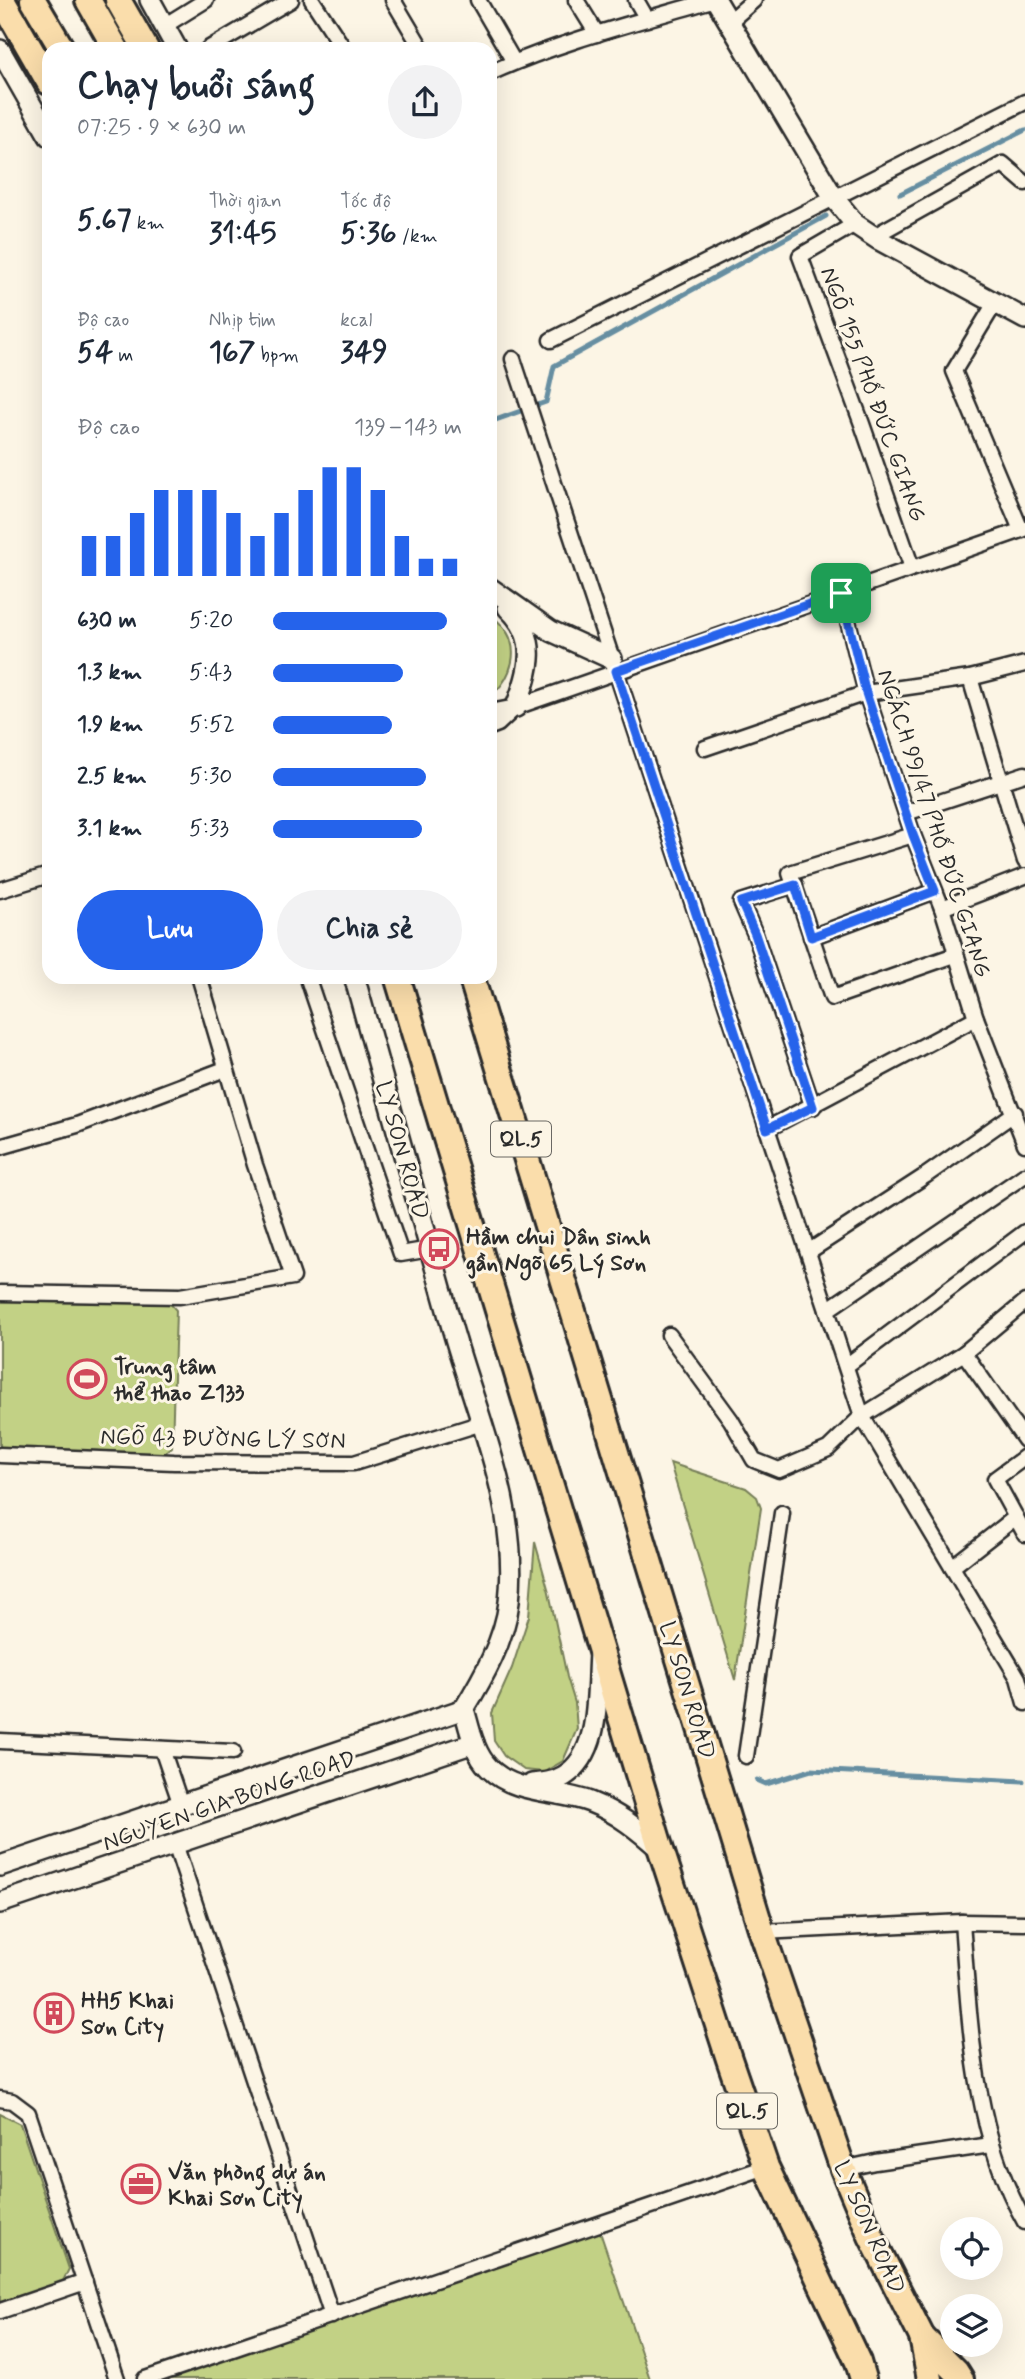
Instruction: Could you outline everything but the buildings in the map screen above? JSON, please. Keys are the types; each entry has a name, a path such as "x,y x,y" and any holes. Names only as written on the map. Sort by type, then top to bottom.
{"highway":[{"path":"2,0 42,70"},
{"path":"33,0 58,42"},
{"path":"88,0 112,42"},
{"path":"118,0 142,42"},
{"name":"LY SON ROAD","path":"399,984 661,1850 766,2167 860,2370"},
{"name":"LY SON ROAD","path":"473,984 762,1932 843,2169 871,2236 922,2337 961,2379"},
{"name":"QL.5","path":"922,2337 930,2379"},
{"name":"QL.5","path":"860,2370 877,2379"}],"street":[{"path":"150,0 173,42"},
{"path":"164,26 206,0"},
{"path":"220,42 291,0"},
{"path":"312,0 339,42"},
{"path":"393,0 418,42"},
{"path":"478,0 514,62"},
{"path":"576,0 597,34"},
{"path":"636,0 647,19"},
{"path":"497,70 597,34 714,0 834,198 855,224 1025,319"},
{"path":"729,22 754,0"},
{"path":"0,50 42,124"},
{"path":"551,340 1025,102"},
{"path":"874,236 1003,164 1025,183"},
{"name":"NGÕ 155 PHỐ ĐỨC GIANG","path":"855,224 800,256 912,568"},
{"path":"497,711 516,707 614,665 642,662 1023,529 954,371 995,303"},
{"path":"513,359 862,1416 1018,1678 1025,1703"},
{"name":"NGÁCH 99/47 PHỐ ĐỨC GIANG","path":"841,593 866,693 913,835 942,908 976,1018 1025,1144"},
{"path":"497,595 551,631 614,665"},
{"path":"497,597 512,612 528,642 530,663 516,707 497,724"},
{"path":"705,748 866,693 970,678 1025,664"},
{"path":"970,678 1025,861"},
{"path":"906,813 1025,774"},
{"path":"813,1107 755,934 741,902 792,879 913,835"},
{"path":"942,908 1025,876"},
{"path":"0,890 42,877"},
{"path":"792,879 832,998 955,956"},
{"path":"811,937 935,891"},
{"path":"0,1293 180,1296 293,1278 200,984"},
{"path":"310,984 401,1254 430,1249"},
{"name":"LY SON ROAD","path":"356,984 452,1326 493,1456 505,1511 510,1551 509,1603 504,1627 464,1709"},
{"path":"767,1129 813,1107 976,1018"},
{"path":"0,1147 77,1125 225,1069"},
{"path":"808,1252 925,1176 1014,1113"},
{"path":"827,1310 1025,1175"},
{"path":"846,1366 1025,1232"},
{"path":"668,1335 732,1420 754,1460 779,1470 828,1449 862,1416 964,1353 1022,1309"},
{"path":"964,1353 1025,1440"},
{"name":"NGÕ 43 ĐƯỜNG LÝ SƠN","path":"0,1455 174,1462 354,1463 482,1423"},
{"path":"1025,1457 995,1479 1025,1534"},
{"path":"746,1756 782,1513"},
{"path":"952,1567 1016,1517"},
{"name":"LY SON ROAD","path":"520,1786 550,1782 563,1777 574,1769 585,1753 592,1736 600,1649"},
{"path":"464,1709 474,1743 481,1758 492,1771 520,1786 588,1801 638,1829 661,1850"},
{"name":"NGUYEN GIA BONG ROAD","path":"0,1866 464,1709"},
{"path":"0,1741 233,1752"},
{"name":"NGUYEN GIA BONG ROAD","path":"0,1903 474,1743"},
{"path":"162,1749 181,1805 176,1844 332,2316"},
{"path":"762,1932 962,1922 1025,1923"},
{"path":"962,1922 972,2045 991,2145 1014,2203 1025,2222"},
{"path":"0,2099 12,2101 28,2113 117,2379"},
{"path":"843,2169 991,2145"},
{"path":"145,2379 714,2187 766,2167"},
{"path":"0,2311 85,2282"}],"green space":[{"path":"497,621 508,633 513,648 509,671 497,690"},
{"name":"Trung tâm thể thao Z133","path":"0,1296 166,1299 176,1310 172,1447 161,1456 0,1452"},
{"path":"670,1463 746,1488 757,1497 761,1508 735,1680"},
{"path":"535,1542 575,1703 577,1729 563,1761 544,1772 524,1770 504,1756 494,1741 492,1713 512,1668 529,1616"},
{"path":"0,2114 20,2124 69,2269 62,2283 0,2304"},
{"path":"598,2226 650,2379 152,2379"}],"waterway":[{"path":"900,194 1025,130"},
{"path":"497,420 546,402 554,366 826,216"},
{"path":"757,1780 766,1784 811,1770 1023,1781"}],"place":[{"name":"Hầm chui Dân sinh gần Ngõ 65 Lý Sơn","path":"439,1249"},
{"name":"Trung tâm thể thao Z133","path":"87,1379"},
{"name":"HH5 Khai Sơn City","path":"54,2013"},
{"name":"Văn phòng dự án Khai Sơn City","path":"141,2184"}],"route":[{"path":"841,593 866,693 913,835 935,891 811,937 795,885 741,902 755,934 813,1107 767,1129 616,671 841,593"}]}
